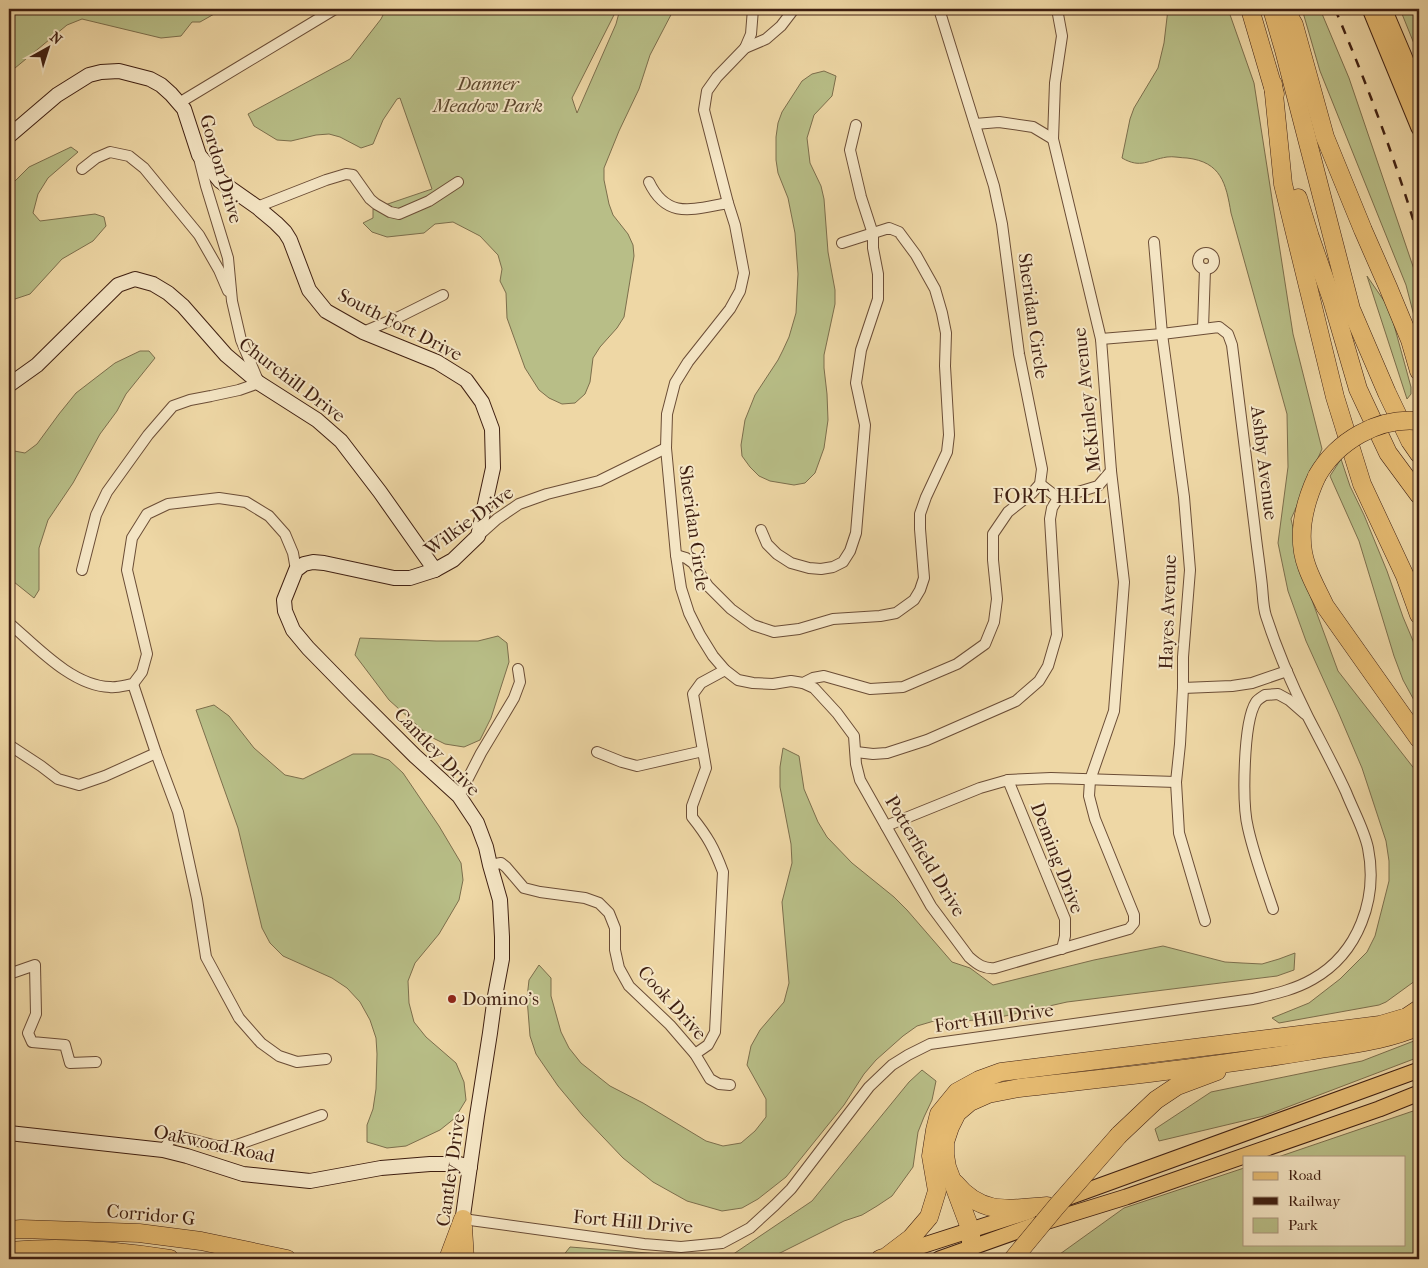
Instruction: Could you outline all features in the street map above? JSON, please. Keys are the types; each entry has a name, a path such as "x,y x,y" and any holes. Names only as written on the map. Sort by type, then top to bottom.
{"highway":[{"path":"1250,9 1273,84 1297,194 1332,300 1358,389 1388,453 1419,495"},
{"path":"1272,9 1351,309 1387,393 1415,448"},
{"path":"1286,9 1294,25 1325,137 1410,340 1419,372"},
{"path":"1273,84 1283,184 1334,397 1362,484 1405,576 1419,615"},
{"path":"1419,421 1384,424 1357,434 1328,459 1316,476 1308,498 1304,516 1302,548 1306,566 1325,606 1419,739"},
{"path":"883,1258 910,1238 929,1217 937,1191 931,1156 939,1114 957,1092 979,1080 1001,1072 1380,1025 1408,1017 1419,1009"},
{"path":"968,1238 944,1155 945,1142 950,1126 957,1112 970,1102 988,1094 1019,1088 1244,1062 1376,1039 1412,1030 1419,1026"},
{"path":"1013,1259 1056,1206 1119,1136 1156,1100 1177,1086 1244,1062"},
{"path":"935,1130 936,1156 940,1173 968,1238"},
{"path":"950,1177 968,1197 986,1207 1006,1210 1047,1206"},
{"path":"448,1259 463,1220"},
{"path":"463,1220 465,1259"},
{"name":"Corridor G","path":"9,1230 139,1233 201,1241 287,1259"},
{"path":"9,1251 44,1248 89,1249 170,1259"}],"main road":[{"path":"1370,9 1419,128"},
{"path":"1384,9 1419,94"},
{"path":"939,1259 968,1238 1047,1206 1419,1070"},
{"path":"1243,1156 1379,1109 1419,1093"},
{"path":"883,1258 968,1238 1029,1227 1243,1156"}],"street":[{"path":"179,103 335,9"},
{"path":"745,48 751,34 752,9"},
{"name":"Sheridan Circle","path":"794,9 781,26 766,39 745,48 717,77 707,91 704,110 735,224 744,273 740,291 730,309 688,362 675,383 667,414 666,448 676,555 681,588 689,613 712,656 738,680 772,684 791,681 803,683 813,678 824,676 870,689 903,687 957,664 985,644 994,622 997,598 993,560 993,534 1008,512 1032,493 1040,484 1042,469 1019,354 1002,224 994,186 939,9"},
{"name":"McKinley Avenue","path":"1057,9 1062,36 1055,83 1053,139 1102,339 1111,471 1124,582 1114,711 1090,780 1089,796 1095,819 1134,915 1134,923 1129,929"},
{"name":"Gordon Drive","path":"9,136 57,95 84,78 101,72 119,71 150,79 172,94 186,114 199,155 206,186 228,258 232,301 241,340 259,383"},
{"path":"975,124 998,122 1033,128 1053,139"},
{"path":"762,530 767,544 777,554 791,563 821,569 833,567 843,562 850,552 856,532 865,426 856,383 861,350 878,300 878,274 873,234 861,197 850,150 856,126"},
{"path":"82,169 96,158 110,152 128,156 144,168 199,235 219,270 232,301"},
{"name":"South Fort Drive","path":"199,155 220,181 257,207 285,232 290,240 309,290 326,311 363,332 438,362 466,380 482,402 492,429 493,468 478,536"},
{"path":"257,207 346,174 354,175 370,199 376,204 390,212 399,214 428,201 458,182"},
{"path":"649,182 653,191 663,202 674,208 688,210 728,203"},
{"path":"676,555 686,558 693,563 708,586 731,609 753,626 774,632 799,629 834,619 896,613 914,600 920,590 924,578 920,514 947,452 949,435 946,407 946,333 942,313 935,289 916,255 899,232 888,228 842,244"},
{"name":"Hayes Avenue","path":"1154,242 1162,334 1184,497 1190,570 1176,782 1179,833 1205,921"},
{"path":"1203,328 1205,269"},
{"name":"Churchill Drive","path":"9,385 37,365 118,285 135,279 153,284 168,293 182,306 226,356 259,383 316,420 341,441 435,570"},
{"path":"363,332 443,296"},
{"name":"Ashby Avenue","path":"1102,339 1219,327 1228,334 1232,345 1266,614 1287,671 1308,717 1335,768"},
{"path":"82,570 96,515 107,492 148,435 173,406 259,383"},
{"name":"Wilkie Drive","path":"296,570 304,564 312,562 394,578 410,578 435,570 453,560 497,519 519,504 547,494 599,481 666,448"},
{"path":"856,752 888,753 927,740 1016,701 1039,681 1048,666 1057,636 1050,519 1052,508 1058,498 1098,486 1111,471"},
{"path":"1040,484 1058,498"},
{"path":"9,622 61,669 84,682 110,687 133,684 142,672 147,654 127,570 132,538 147,514 168,504 219,498 246,502 269,516 285,534 293,553 296,570"},
{"name":"Cantley Drive","path":"296,570 284,600 285,611 293,630 353,694 415,756 459,796 477,823 500,900 502,959 457,1259"},
{"path":"459,796 481,753 514,698 520,682 518,669"},
{"path":"695,1054 708,1045 716,1032 720,900 723,872 716,851 708,837 692,817 692,806 706,768 694,694 701,683 725,670"},
{"path":"1183,688 1232,686 1252,683 1287,671"},
{"name":"Potterfield Drive","path":"803,683 814,688 837,713 854,736 856,764 860,780 931,906 977,965 986,968 996,968 1129,929"},
{"path":"1252,683 1265,695 1256,702 1246,739 1248,827 1273,909"},
{"path":"133,684 178,812 197,899 206,957 239,1018 261,1043 279,1056 297,1062 326,1059"},
{"name":"Ashby Avenue","path":"1265,695 1278,694 1290,700 1308,717"},
{"path":"9,745 58,779 79,785 106,776 156,753"},
{"path":"596,752 637,766 703,751"},
{"name":"Fort Hill Drive","path":"463,1220 644,1244 681,1247 722,1243 750,1228 775,1205 790,1189 874,1081 892,1065 930,1044 1253,999 1281,992 1308,982 1326,970 1349,946 1363,920 1371,881 1368,847 1335,768"},
{"path":"886,826 980,788 1008,780 1051,778 1176,782"},
{"name":"Deming Drive","path":"1008,780 1065,919 1065,936 1062,949"},
{"name":"Cook Drive","path":"490,865 501,864 506,867 524,888 585,898 599,903 609,913 615,928 615,950 619,968 630,986 670,1025 695,1054 710,1079 719,1084 730,1085"},
{"path":"9,974 35,965 36,1014 28,1033 32,1042 65,1045 70,1063 96,1062"},
{"path":"163,1150 171,1139 182,1137 217,1146 234,1146 322,1115"},
{"name":"Oakwood Road","path":"9,1133 163,1150 243,1174 310,1181 382,1168 430,1164 459,1164 470,1167"}],"green space":[{"path":"9,9 223,9 200,22 192,22 181,36 161,38 82,19 67,25 9,73"},
{"name":"Danner Meadow Park","path":"386,9 617,9 572,98 577,113 616,24 620,9 674,9 650,55 639,89 604,168 604,180 609,204 613,215 628,234 633,245 634,256 624,317 593,358 590,382 585,394 575,403 562,404 549,398 539,390 525,368 507,318 506,293 500,281 502,269 498,255 480,236 453,222 435,224 424,233 387,237 372,232 363,223 373,218 373,209 432,189 400,98 397,99 383,120 373,144 361,148 340,137 329,134 291,141 277,140 254,126 248,114 350,59 381,19"},
{"path":"1168,9 1228,9 1254,83 1293,334 1322,449 1291,519 1306,584 1338,671 1416,771 1419,778 1419,978 1379,1005 1279,1023 1272,1018 1309,1003 1340,979 1367,952 1375,936 1389,881 1389,861 1386,841 1362,768 1306,641 1288,591 1278,543 1288,467 1287,414 1224,183 1215,169 1198,160 1169,157 1144,163 1134,163 1122,158 1134,108 1158,68 1164,43"},
{"path":"1302,9 1320,9 1349,78 1419,284 1419,335 1406,285 1320,71"},
{"path":"1400,9 1419,9 1419,56"},
{"path":"824,71 836,76 832,96 814,115 807,138 810,163 821,186 824,199 828,252 835,290 835,304 824,355 828,420 824,448 815,473 805,483 794,485 770,481 759,476 742,456 741,445 745,420 755,395 783,350 796,313 798,274 795,233 788,198 778,173 776,137 778,123 782,112 802,81 812,74"},
{"path":"71,147 78,152 48,178 38,194 33,213 40,221 95,214 104,217 106,226 93,241 62,259 30,294 9,301 9,187 29,167"},
{"path":"1367,276 1389,308 1391,314 1411,387 1411,394 1407,399"},
{"path":"140,351 149,351 155,358 126,394 117,411 100,434 73,483 48,520 39,548 39,590 34,598 9,578 9,450 25,453 37,444 76,393 115,363"},
{"path":"1341,459 1350,486 1387,571 1419,655 1419,700 1415,702 1403,680 1394,656 1359,541 1330,476"},
{"path":"498,636 507,643 509,662 491,718 480,740 464,747 445,744 429,736 389,700 355,655 360,638 478,641"},
{"path":"214,705 229,716 254,748 285,775 303,779 353,754 372,754 389,760 403,773 439,826 461,863 463,880 459,900 439,934 415,963 408,981 409,1003 414,1022 426,1037 456,1063 464,1082 466,1100 455,1118 440,1130 406,1146 387,1148 367,1142 367,1125 373,1109 376,1089 377,1054 376,1038 370,1020 360,1002 347,988 332,978 283,956 270,943 262,928 238,828 196,710"},
{"path":"783,748 799,756 804,789 818,822 827,837 852,863 907,910 952,962 970,968 993,985 1094,960 1163,946 1225,962 1242,963 1262,964 1295,953 1294,970 1277,976 1067,1002 996,1018 954,1022 934,1021 917,1026 876,1060 864,1074 844,1105 786,1177 758,1199 742,1208 722,1211 687,1201 653,1182 623,1158 583,1116 558,1086 536,1054 530,1036 527,998 529,980 539,965 551,978 551,996 561,1032 569,1048 581,1063 610,1086 643,1103 706,1141 723,1146 741,1143 755,1131 766,1117 766,1099 747,1065 751,1046 760,1030 784,1002 789,983 782,902 792,863 791,844 780,787 780,767"},
{"path":"1419,1039 1419,1057 1264,1116 1159,1141 1155,1129 1211,1092 1362,1061"},
{"path":"922,1070 936,1081 932,1100 918,1132 913,1167 892,1196 862,1215 844,1221 768,1259 726,1259 812,1201 909,1082"},
{"path":"1419,1109 1419,1259 1053,1259 1124,1208 1243,1168 1243,1246 1406,1246 1406,1156 1281,1156"},
{"path":"570,1247 726,1259 580,1259 562,1257"}],"railway":[{"path":"1335,9 1380,123 1419,239"}],"place":[{"name":"Domino's","path":"452,999"}],"district":[{"name":"FORT HILL","path":"1050,496"}]}
